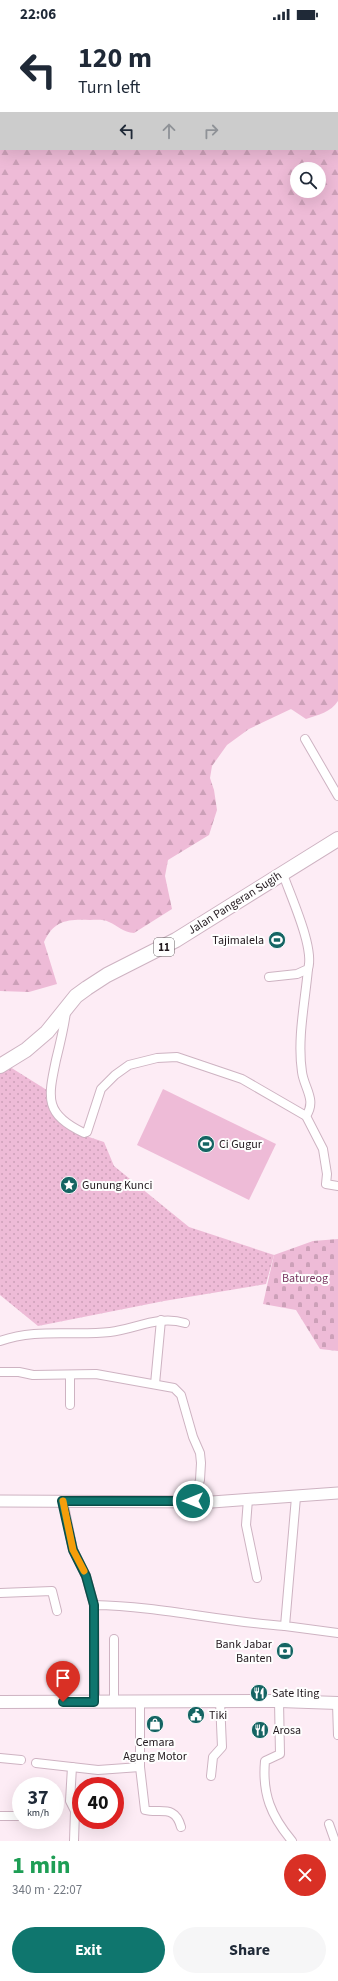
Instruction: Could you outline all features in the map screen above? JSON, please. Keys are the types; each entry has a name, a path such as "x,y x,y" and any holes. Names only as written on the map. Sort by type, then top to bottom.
{"highway":[{"name":"Jalan Pangeran Sugih","path":"0,1066 26,1050 47,1032 76,996 94,984 176,940 338,839"}],"main road":[{"path":"0,1702 140,1703 279,1701 338,1703"}],"street":[{"path":"305,740 338,796"},
{"path":"283,874 308,945 310,961 301,1046 302,1073 311,1100 306,1116"},
{"path":"269,977 297,974 308,969"},
{"path":"67,1007 63,1032 49,1092 51,1102 62,1120 70,1126 84,1133 88,1131 101,1089 115,1075 129,1065 157,1058 177,1057 242,1079 306,1116 323,1149 327,1174 326,1184 338,1186"},
{"path":"155,1384 160,1320"},
{"path":"0,1341 26,1334 109,1332 127,1330 160,1320 175,1320 185,1323"},
{"path":"0,1372 33,1375 96,1374 174,1388 181,1395 201,1463 200,1480 193,1501"},
{"path":"70,1375 70,1405"},
{"path":"0,1501 193,1501 296,1497 338,1493"},
{"path":"285,1626 296,1497"},
{"path":"248,1499 246,1525 257,1578"},
{"path":"62,1501 73,1550 86,1576 94,1605 94,1702"},
{"path":"0,1593 52,1591 57,1611"},
{"path":"94,1605 146,1609 256,1624 338,1633"},
{"path":"114,1639 114,1702"},
{"path":"211,1776 213,1757 222,1746 220,1701"},
{"path":"279,1701 280,1754 277,1757 265,1761 264,1786 275,1819 292,1841"},
{"path":"140,1703 140,1767 145,1810 166,1810 176,1818 181,1827"},
{"path":"338,1703 338,1735"},
{"path":"0,1758 20,1760"},
{"path":"36,1763 98,1770 140,1767"},
{"path":"72,1767 70,1801 75,1811 74,1841"},
{"path":"0,1816 12,1816"},
{"path":"329,1824 335,1841"}],"green space":[{"path":"0,150 338,150 338,701 332,708 306,719 291,709 249,729 227,745 212,766 210,778 214,790 217,810 209,835 168,860 165,876 172,909 134,933 102,920 75,920 62,922 57,925 52,929 44,942 57,984 29,992 0,991"},
{"name":"Gunung Kunci","path":"2,1062 50,1092 66,1121 83,1135 104,1142 114,1166 189,1227 274,1255 266,1284 164,1301 38,1326 0,1295 0,1063"},
{"name":"Ci Gugur","path":"163,1089 276,1144 249,1200 137,1145"},
{"name":"Batureog","path":"338,1239 338,1351 320,1349 296,1310 263,1304 274,1255 313,1241"}],"slow traffic":[{"path":"63,1501 73,1550 84,1571"}],"place":[{"name":"Tajimalela","path":"277,940"},
{"name":"Ci Gugur","path":"206,1144"},
{"name":"Gunung Kunci","path":"69,1185"},
{"name":"Bank Jabar Banten","path":"285,1651"},
{"name":"Sate Iting","path":"259,1693"},
{"name":"Tiki","path":"196,1715"},
{"name":"Cemara Agung Motor","path":"155,1724"},
{"name":"Arosa","path":"260,1730"}],"route":[{"path":"63,1702 94,1702 95,1608 86,1576 73,1550 62,1501 193,1501"}]}
